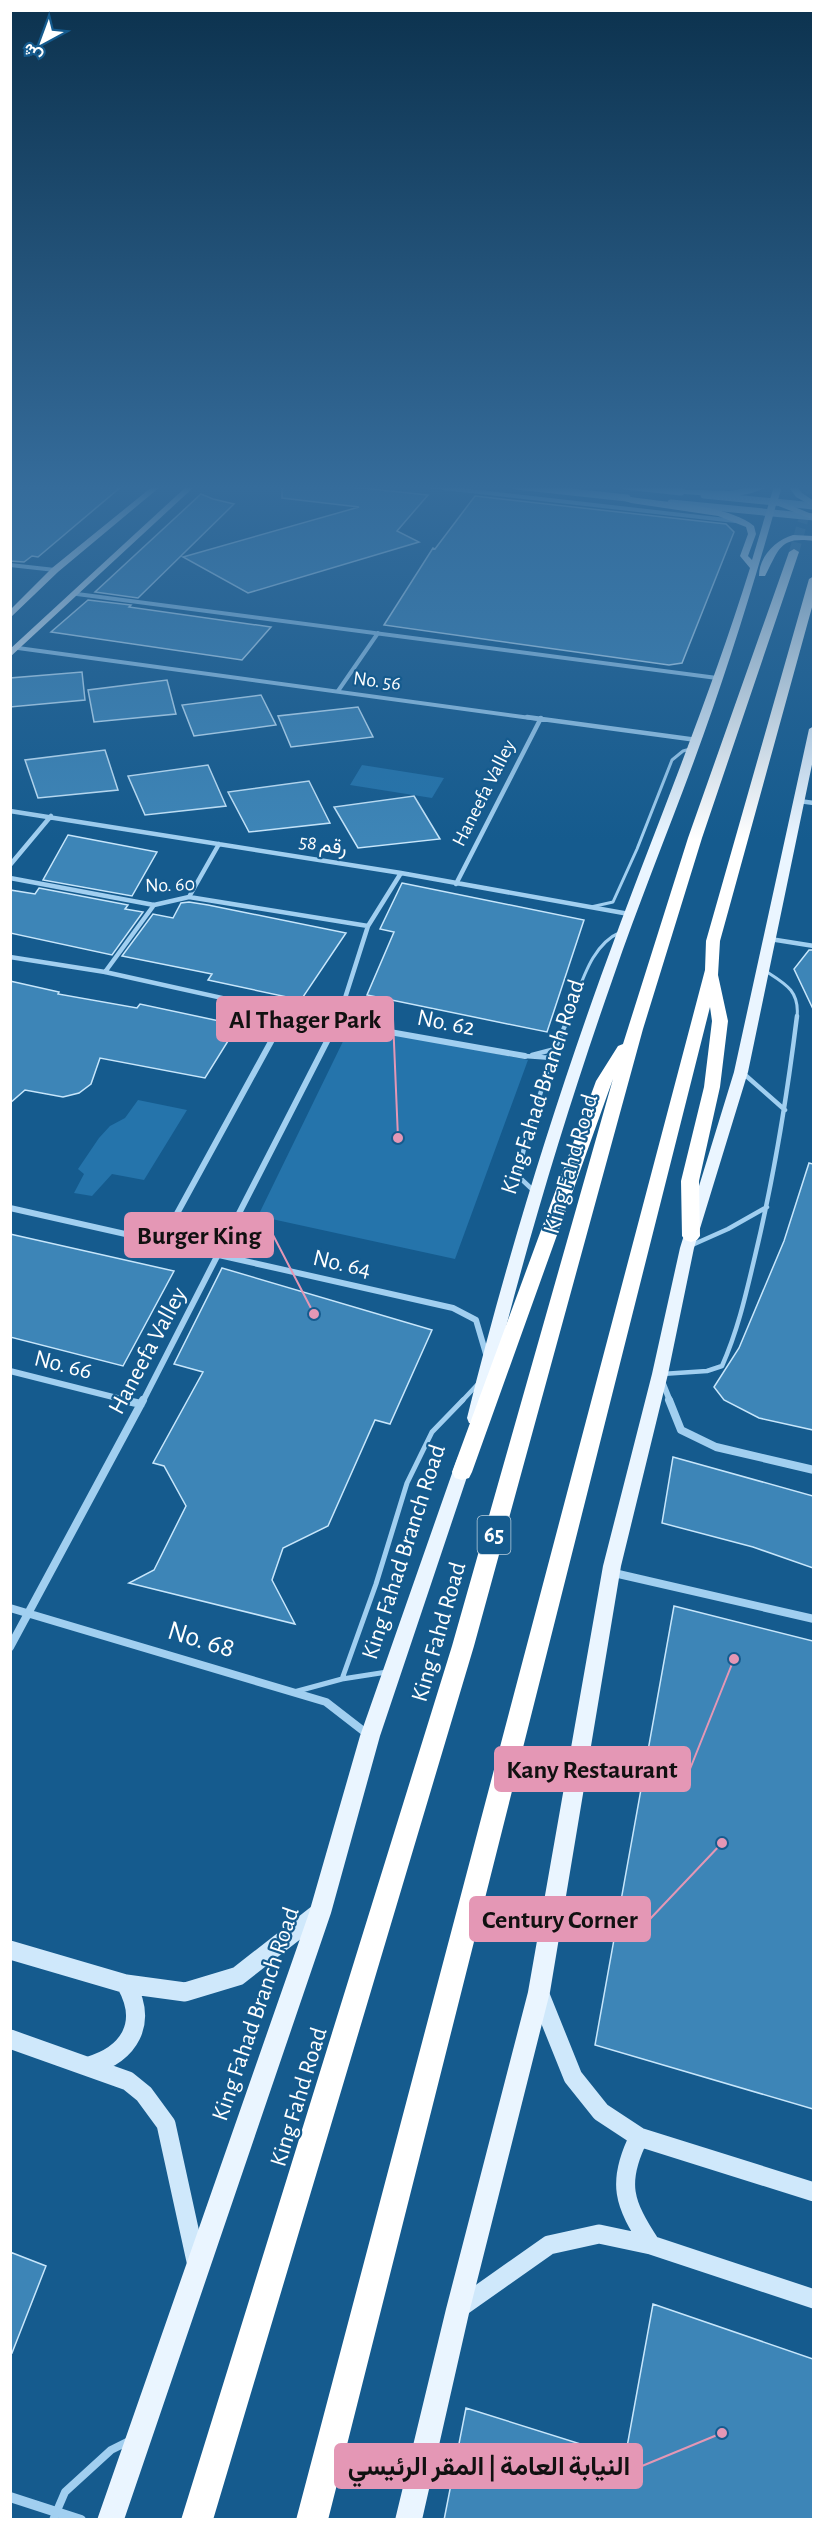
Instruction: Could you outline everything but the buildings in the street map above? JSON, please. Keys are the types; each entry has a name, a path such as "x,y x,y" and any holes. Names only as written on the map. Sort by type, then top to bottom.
{"highway":[{"name":"King Fahd Road","path":"197,2520 463,1646 635,1029 695,838 776,604"},
{"path":"312,2520 712,970 714,941 806,604"},
{"path":"689,1242 690,1181 712,1087 720,1021 712,970"},
{"path":"462,1472 604,1081 635,1029"}],"main road":[{"path":"10,615 21,604"},
{"path":"14,651 65,604"},
{"name":"King Fahad Branch Road","path":"110,2520 320,1913 370,1736 462,1472 485,1372 577,1062 629,914 695,744 743,604"},
{"path":"408,2520 458,2309 539,1992 611,1572 660,1374 689,1242 741,1072 813,729"}],"street":[{"path":"154,604 717,678"},
{"path":"338,692 378,633"},
{"name":"No. 56","path":"14,651 541,718 695,744"},
{"name":"Haneefa Valley","path":"456,884 541,718"},
{"path":"799,801 813,803"},
{"name":"رقم 58","path":"10,811 401,873 629,914"},
{"path":"10,866 51,816"},
{"path":"189,897 219,844"},
{"name":"Haneefa Valley","path":"10,1647 141,1404 338,1022 368,926 401,873"},
{"name":"No. 60","path":"10,878 154,905 189,897 368,926"},
{"path":"105,972 154,905"},
{"path":"769,939 813,946"},
{"name":"No. 62","path":"10,957 105,972 286,1013 525,1056"},
{"path":"162,1241 286,1013"},
{"name":"No. 64","path":"10,1208 453,1308 476,1320 484,1341 485,1372"},
{"name":"No. 66","path":"10,1371 141,1404"},
{"path":"660,1374 681,1430 716,1447 813,1470"},
{"path":"611,1572 813,1620"},
{"name":"No. 68","path":"10,1608 326,1702 370,1736"},
{"path":"10,1950 126,1984 185,1992 238,1976 320,1913"},
{"path":"88,2067 101,2064 114,2057 125,2048 132,2035 137,2021 136,2007 133,1994 126,1984"},
{"path":"539,1992 573,2077 601,2112 639,2137 813,2192"},
{"path":"10,2039 128,2081 144,2094 166,2124 197,2266"},
{"path":"639,2137 628,2156 623,2188 630,2212 651,2245"},
{"path":"458,2309 549,2245 599,2234 651,2245 813,2299"},
{"path":"10,2497 55,2516 81,2520"}],"lane":[{"path":"589,907 613,902 637,849 672,760 695,744"},
{"path":"525,1056 555,1049 597,949 611,936 623,931"},
{"path":"660,1374 708,1371 722,1366 736,1335 767,1207 784,1110 798,1006 790,987 762,969"},
{"name":"No. 62","path":"525,1056 552,1058 552,1067 541,1091 520,1157 518,1176 537,1193"},
{"path":"741,1072 784,1110"},
{"path":"689,1242 728,1229 767,1207"},
{"path":"342,1679 376,1584 407,1483 423,1447 432,1432 485,1372"},
{"path":"294,1692 342,1679 393,1672"},
{"path":"55,2516 65,2492 111,2450 139,2436"}],"shaded area":[{"path":"362,765 444,778 432,798 350,785"},
{"path":"351,1025 528,1060 455,1259 258,1216"},
{"path":"138,1100 187,1110 144,1180 112,1174 92,1196 74,1193 84,1174 78,1169 99,1138 110,1126 125,1118"}],"place":[{"name":"Al Thager Park","path":"398,1138"},
{"name":"Burger King","path":"314,1314"},
{"name":"Kany Restaurant","path":"734,1659"},
{"name":"Century Corner","path":"722,1843"},
{"name":"النيابة العامة | المقر الرئيسي","path":"722,2433"}]}
